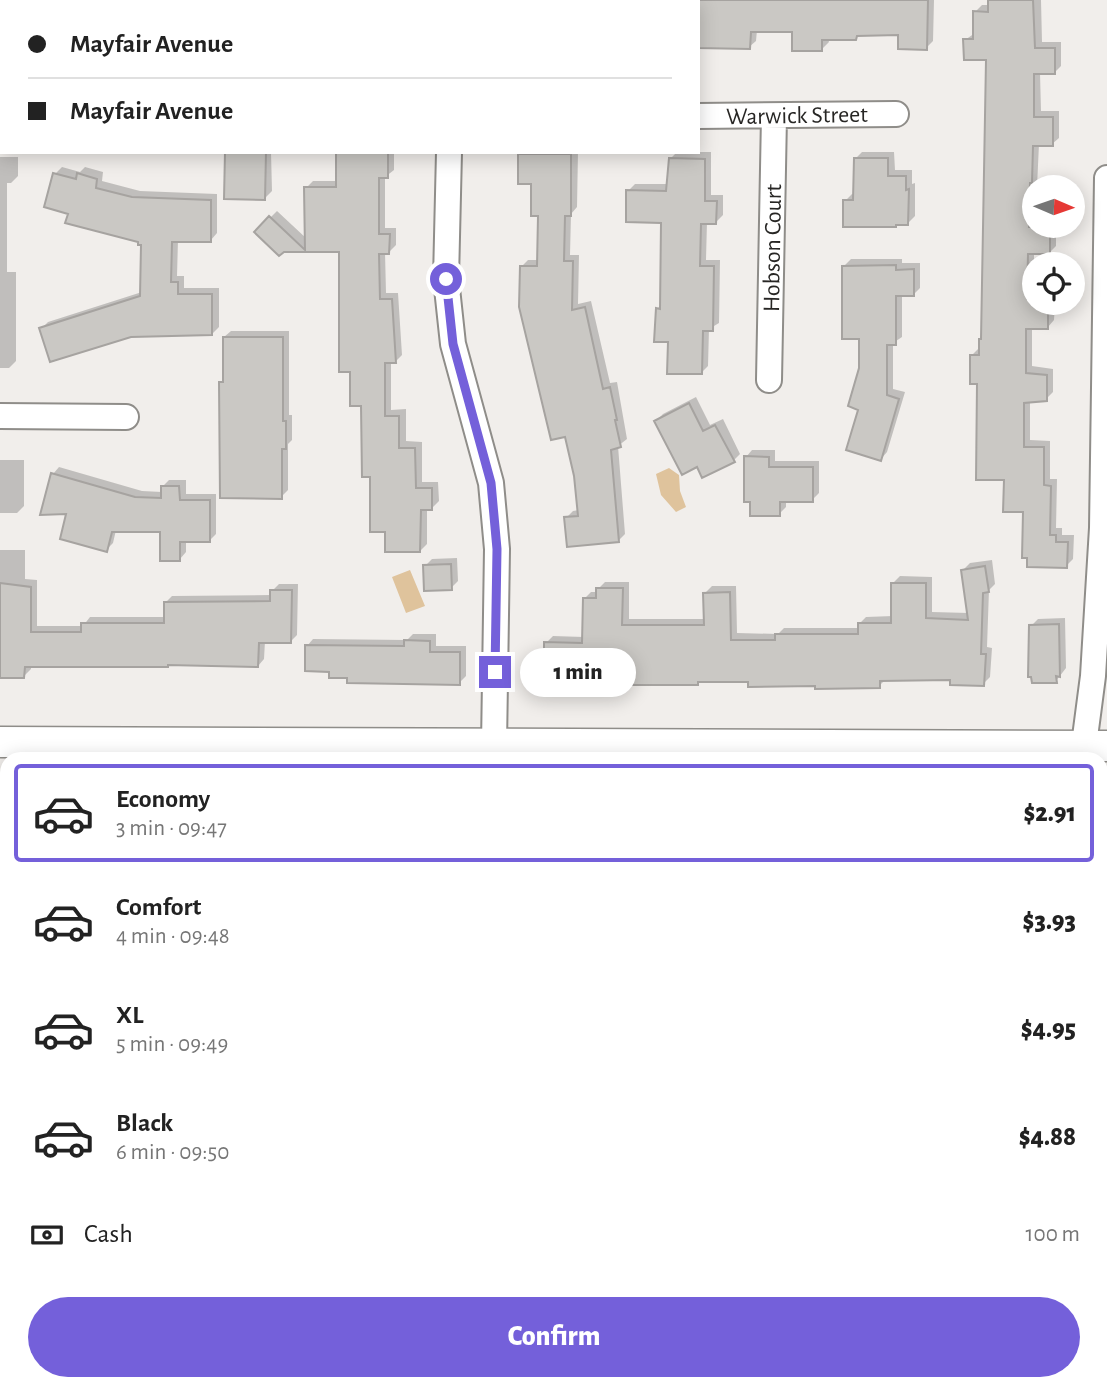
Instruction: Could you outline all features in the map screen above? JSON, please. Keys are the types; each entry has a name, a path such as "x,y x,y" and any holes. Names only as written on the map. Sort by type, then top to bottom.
{"street":[{"name":"Warwick Street","path":"700,116 896,114"},
{"name":"Hobson Court","path":"769,380 774,116"},
{"path":"449,154 446,279 452,331 491,483 497,549 494,745"},
{"path":"0,741 148,751 494,745 1090,751 1105,526 1107,178"},
{"path":"0,416 126,417"}],"shaded area":[{"path":"669,468 679,475 680,491 686,507 676,512 661,495 656,474"},
{"path":"410,570 425,606 406,613 392,577"}],"building":[{"path":"700,0 928,0 927,50 898,49 898,35 857,36 856,40 822,40 822,51 792,51 792,32 751,32 750,49 700,48"},
{"path":"988,0 1033,0 1035,48 1055,48 1055,74 1034,74 1034,117 1053,117 1053,146 1033,146 1032,175 1022,175 1022,238 1050,238 1050,252 1022,252 1022,315 1048,315 1048,329 1026,329 1026,373 1047,375 1047,401 1024,403 1024,447 1044,447 1044,485 1051,486 1050,535 1056,535 1056,542 1068,542 1067,568 1027,567 1027,558 1022,558 1023,512 1003,512 1004,480 976,480 977,384 970,384 970,355 979,355 981,339 986,60 964,60 963,39 973,39 973,11 988,12"},
{"path":"225,154 266,154 265,200 224,199"},
{"path":"336,154 388,154 388,178 379,178 379,234 390,234 389,254 379,254 380,299 392,299 396,363 385,363 385,416 399,416 399,448 415,448 416,488 432,488 432,510 421,510 420,552 385,552 385,532 370,532 370,477 362,477 361,406 350,406 350,372 339,372 339,252 284,252 279,256 254,232 269,216 305,250 304,187 336,187"},
{"path":"518,154 571,154 571,216 565,216 564,261 573,261 572,310 585,307 603,389 610,387 617,420 621,447 611,450 619,542 567,547 564,517 578,516 574,476 565,437 551,440 519,307 520,266 537,266 538,216 531,216 531,184 518,184"},
{"path":"669,158 705,159 705,201 717,201 716,224 701,224 700,266 714,266 713,331 703,331 702,374 667,374 668,342 654,342 656,308 660,309 661,223 626,222 626,190 666,191"},
{"path":"854,158 888,158 888,176 906,176 906,190 909,189 908,225 843,227 843,200 853,200"},
{"path":"53,173 76,179 77,173 97,179 96,188 132,197 211,200 211,242 172,242 171,282 178,282 178,294 212,294 212,335 131,337 50,362 39,328 140,296 141,245 65,223 68,214 44,207"},
{"path":"896,265 896,270 914,269 914,296 896,296 896,345 887,345 887,395 899,399 881,461 846,450 858,410 848,406 859,368 859,339 842,339 842,266"},
{"path":"223,337 283,337 283,421 286,421 286,449 282,449 282,499 220,498 219,382 223,382"},
{"path":"689,403 703,431 715,425 735,462 702,478 697,467 682,475 654,421"},
{"path":"744,456 769,457 769,467 813,467 813,502 780,502 780,516 750,516 750,502 744,502"},
{"path":"51,473 135,497 161,498 161,486 179,486 180,500 210,500 210,542 180,542 180,561 160,561 160,532 112,532 107,552 60,539 66,514 40,515"},
{"path":"451,564 452,590 424,591 423,565"},
{"path":"985,566 989,592 983,593 981,654 986,654 984,686 950,685 950,680 880,681 880,688 815,689 815,686 748,687 748,682 597,685 597,681 569,681 566,672 544,672 544,642 582,643 583,598 596,598 596,588 623,588 622,625 704,625 703,593 730,592 731,640 775,640 775,634 858,634 858,623 891,623 891,583 926,583 926,618 968,620 961,570"},
{"path":"0,583 31,587 31,632 81,632 81,623 164,623 164,602 270,601 270,590 292,590 291,643 259,643 258,667 25,667 24,678 0,678"},
{"path":"1059,624 1060,677 1056,676 1057,683 1032,683 1031,677 1028,677 1029,625"},
{"path":"404,640 430,641 430,652 460,652 460,685 347,683 347,678 329,678 329,672 305,671 305,645 404,646"}],"route":[{"path":"446,279 453,344 491,483 497,549 495,672"}]}
